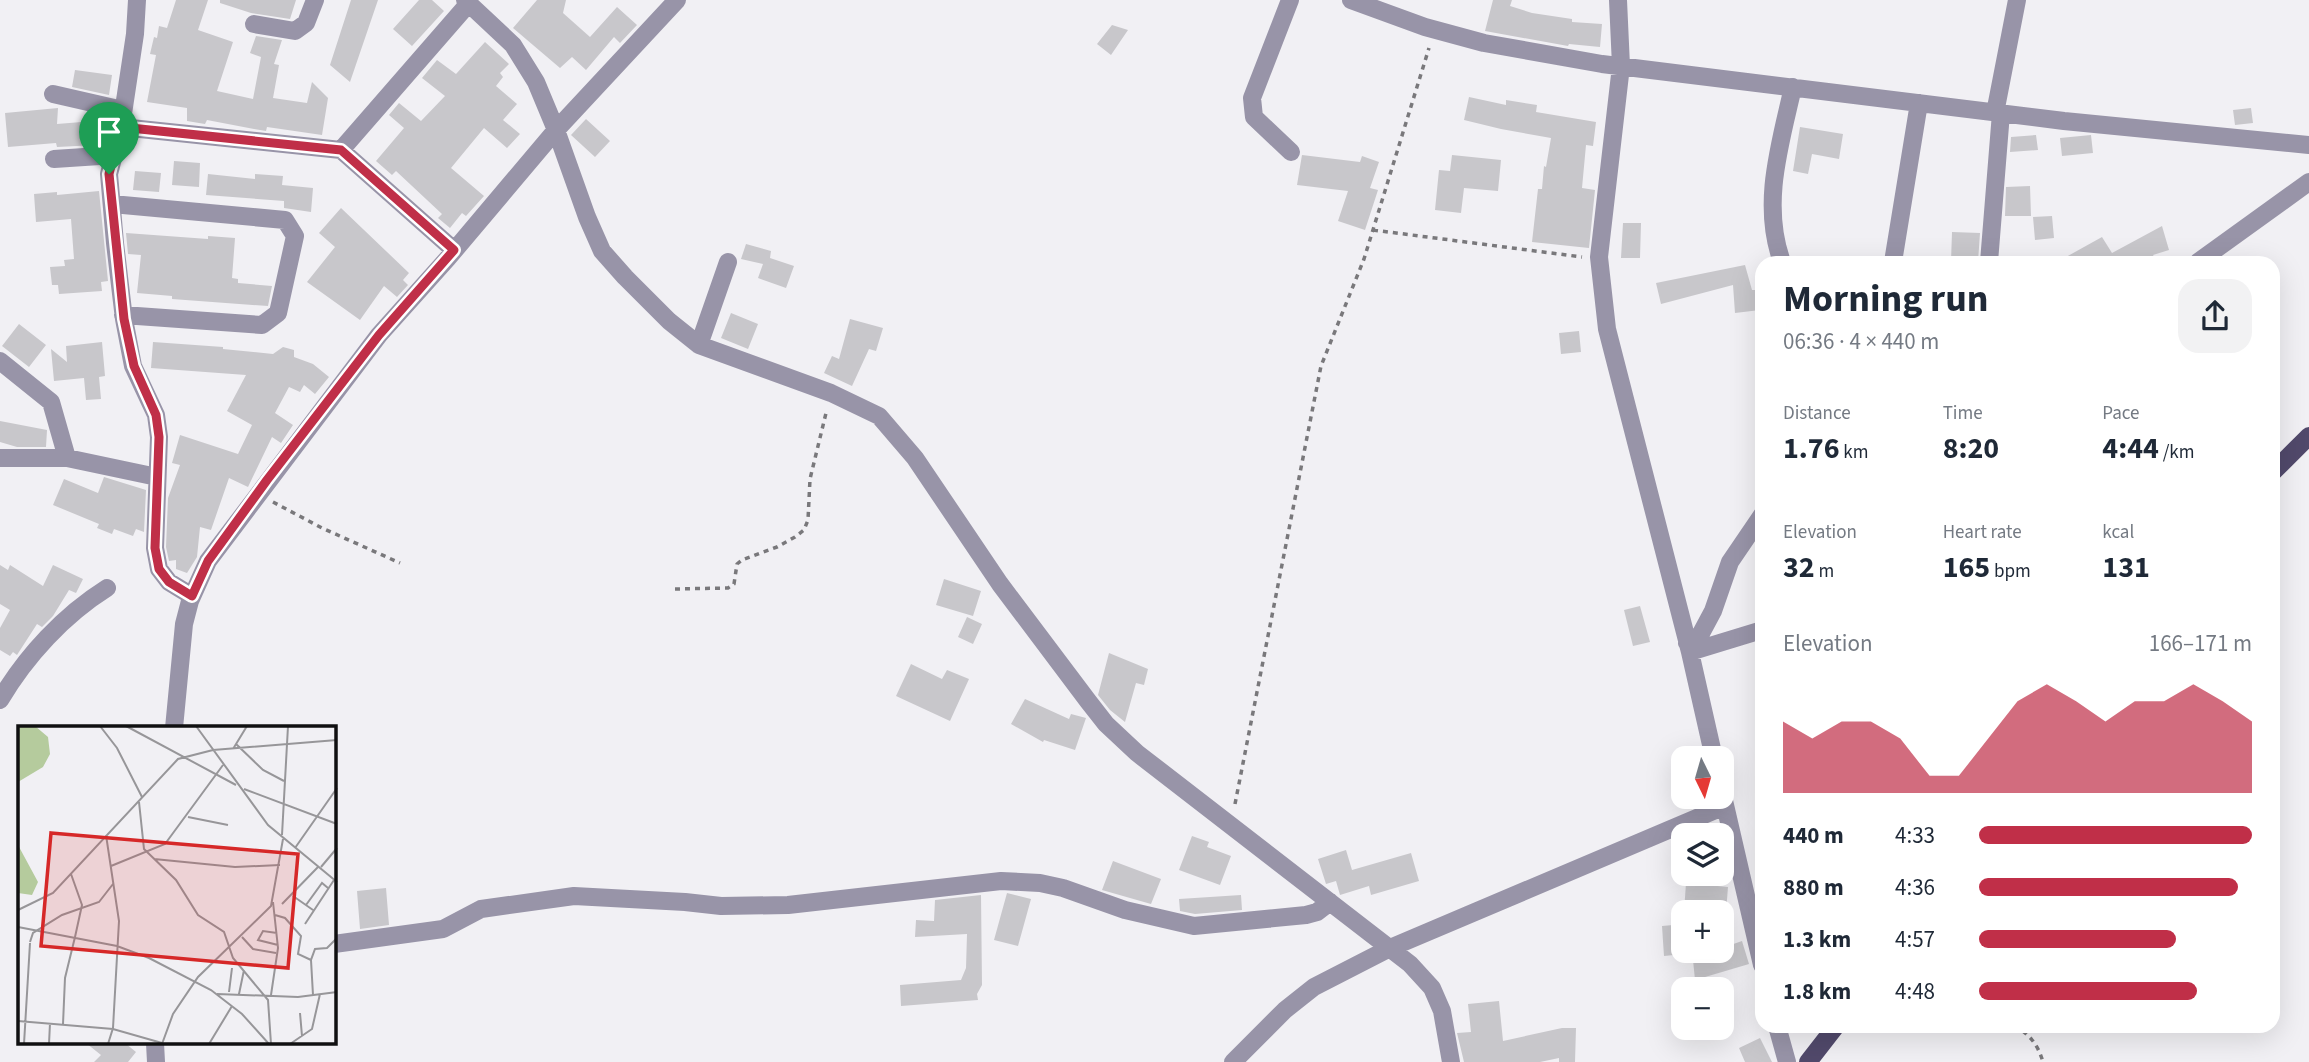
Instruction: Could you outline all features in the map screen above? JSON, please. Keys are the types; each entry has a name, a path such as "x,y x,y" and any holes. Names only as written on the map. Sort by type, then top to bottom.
{"main road":[{"path":"2280,465 2309,436"},
{"path":"1808,1062 1831,1033"}],"street":[{"path":"137,0 135,34 122,119 109,174 124,315 134,366 156,415 159,437 155,548 159,569 169,582 192,596"},
{"path":"254,24 295,31 306,23 315,0"},
{"path":"174,726 184,624 192,596 208,561 379,335 556,130 677,0"},
{"path":"1290,0 1252,98 1254,117 1291,152"},
{"path":"1351,0 1484,43 1621,66 2064,121 2309,145"},
{"path":"1618,0 1621,66 1599,257 1607,329 1689,648 1711,746"},
{"path":"1989,256 1998,113 2017,0"},
{"path":"341,150 467,2 513,45 536,82 602,251 625,278 669,321 699,345 831,393 872,411 894,431 1000,584 1106,724 1137,753 1410,964 1432,988 1441,1011 1451,1062"},
{"path":"1780,256 1771,204 1777,157 1793,87"},
{"path":"53,94 122,119 341,150 454,250"},
{"path":"1894,256 1919,103"},
{"path":"54,159 115,155"},
{"path":"2207,256 2309,182"},
{"path":"112,204 285,220 295,236 278,313 262,325 124,315"},
{"path":"699,345 728,262"},
{"path":"0,361 51,402 67,458"},
{"path":"0,458 67,458 157,477"},
{"path":"1689,648 1698,639 1713,611 1730,562 1755,525"},
{"path":"0,700 7,672 19,669 58,628 91,598 107,588"},
{"path":"1689,648 1755,632"},
{"path":"1233,1062 1268,1026 1314,987 1390,948 1701,809"},
{"path":"1725,809 1755,935"},
{"path":"336,944 443,929 481,909 574,896 685,901 721,906 788,905 968,884 1027,882 1063,888 1157,919 1206,926 1306,915 1317,912 1331,902"},
{"path":"1779,1033 1787,1062"},
{"path":"155,1044 156,1062"}],"path":[{"path":"1231,825 1279,569 1321,366 1364,259 1435,29"},
{"path":"1373,230 1599,257"},
{"path":"675,589 729,588 734,584 737,564 742,560 776,547 804,530 808,520 810,479 831,393"},
{"path":"257,494 322,528 400,563"},
{"path":"2025,1033 2039,1046 2043,1062"}],"building":[{"path":"176,0 208,0 198,30 233,42 217,91 253,99 261,57 250,53 256,36 282,40 274,64 279,65 273,98 307,103 312,82 328,98 322,135 267,127 266,131 207,120 205,124 187,121 187,108 147,102 156,55 150,54 154,37 157,38 159,26 167,28"},
{"path":"220,0 296,0 290,19 251,13 220,3"},
{"path":"351,0 378,0 350,82 330,65"},
{"path":"419,0 432,0 444,11 412,46 393,29"},
{"path":"537,0 566,0 563,13 590,37 617,7 637,25 620,43 614,37 586,70 572,57 560,68 513,28"},
{"path":"1493,0 1512,0 1510,6 1532,13 1572,19 1572,22 1602,24 1600,47 1568,46 1485,31"},
{"path":"1112,25 1128,30 1111,55 1097,44"},
{"path":"485,42 509,64 500,73 503,77 496,86 517,104 503,120 520,134 507,148 484,128 451,168 484,196 466,216 462,213 450,228 438,218 442,214 396,171 392,175 376,161 404,128 389,115 399,103 421,121 445,96 422,78 437,60 456,74"},
{"path":"75,70 112,75 109,95 72,87"},
{"path":"1469,97 1506,105 1506,100 1537,105 1536,112 1596,122 1593,146 1586,145 1582,188 1595,190 1589,248 1532,242 1538,189 1542,189 1551,138 1464,120"},
{"path":"58,108 57,124 106,120 106,138 96,139 97,145 57,147 56,143 8,147 5,113"},
{"path":"2251,108 2253,123 2235,125 2233,110"},
{"path":"586,119 610,141 595,157 571,135"},
{"path":"1800,127 1843,134 1839,159 1812,154 1808,174 1793,171"},
{"path":"2036,135 2038,150 2010,152 2011,137"},
{"path":"2091,135 2093,153 2062,156 2060,138"},
{"path":"1302,155 1360,162 1362,156 1379,162 1370,188 1378,190 1365,230 1338,221 1348,191 1297,185"},
{"path":"1452,155 1501,160 1498,191 1464,188 1461,213 1435,210 1439,170 1450,171"},
{"path":"174,161 200,163 199,187 172,185"},
{"path":"135,171 161,173 159,192 133,190"},
{"path":"208,174 255,179 255,174 283,176 282,185 313,188 311,212 284,208 284,201 206,195"},
{"path":"2030,186 2031,216 2005,216 2006,187"},
{"path":"99,191 108,281 101,282 102,291 59,294 58,285 52,285 50,267 65,266 64,260 74,259 71,219 36,222 34,194"},
{"path":"341,208 409,273 403,280 408,285 397,297 384,286 360,320 307,282 335,247 319,233"},
{"path":"2052,216 2054,238 2035,240 2033,217"},
{"path":"1623,223 1641,223 1640,258 1621,258"},
{"path":"2162,226 2169,250 2154,256 2068,256 2102,237 2112,253"},
{"path":"1952,232 1980,233 1978,256 1951,256"},
{"path":"126,233 208,239 208,236 235,238 232,278 238,279 238,283 272,286 268,306 172,299 172,296 137,293 141,255 128,254"},
{"path":"746,244 771,251 770,258 794,266 786,288 758,278 763,264 741,259"},
{"path":"1745,265 1752,290 1755,290 1755,311 1735,313 1733,285 1661,304 1656,283"},
{"path":"731,313 758,324 748,349 721,338"},
{"path":"850,319 883,328 876,351 869,349 852,386 824,373 832,356 839,359"},
{"path":"19,324 46,345 29,367 2,346"},
{"path":"1579,331 1581,352 1561,354 1559,333"},
{"path":"102,342 105,376 99,377 101,399 86,400 84,378 54,381 51,349 67,362 66,346"},
{"path":"153,342 273,354 283,347 294,350 294,357 313,364 329,377 315,394 304,385 300,392 289,387 275,413 293,425 281,443 272,437 248,487 229,478 211,530 200,527 197,557 187,573 176,569 176,560 169,561 166,547 168,498 180,465 172,463 180,435 238,454 252,425 227,411 246,375 151,368"},
{"path":"0,421 47,430 46,447 17,447 0,442"},
{"path":"104,477 146,490 144,532 136,529 133,536 114,529 112,534 97,528 99,524 53,505 64,479 98,493"},
{"path":"0,565 8,570 10,565 43,586 53,565 83,579 76,593 69,590 53,616 42,627 37,624 17,655 13,652 10,656 0,650 0,628 10,610 0,604"},
{"path":"944,579 981,591 973,616 936,605"},
{"path":"1640,606 1650,642 1633,646 1624,610"},
{"path":"967,617 982,624 973,644 958,637"},
{"path":"1109,653 1148,669 1144,685 1136,683 1125,722 1110,710 1098,695"},
{"path":"911,664 942,679 947,670 969,679 950,721 896,696"},
{"path":"1025,699 1069,719 1071,714 1086,718 1075,750 1044,740 1043,742 1011,724"},
{"path":"1192,836 1209,842 1207,847 1231,856 1220,885 1179,870"},
{"path":"1346,850 1352,870 1411,853 1419,881 1371,895 1369,886 1340,895 1336,881 1326,884 1318,859"},
{"path":"1113,861 1161,879 1151,904 1102,890"},
{"path":"1686,886 1728,887 1727,900 1685,900"},
{"path":"386,888 389,925 360,929 357,891"},
{"path":"1007,893 1031,899 1018,946 994,940"},
{"path":"981,895 982,985 977,994 978,1000 901,1006 900,985 961,980 966,968 967,934 915,937 916,920 934,921 935,900"},
{"path":"1241,895 1242,910 1195,914 1180,911 1179,899"},
{"path":"1671,925 1671,955 1664,956 1662,926"},
{"path":"1742,941 1749,964 1705,977 1695,977 1693,963 1734,963 1734,944"},
{"path":"1499,1001 1503,1041 1562,1028 1576,1028 1575,1062 1559,1062 1559,1058 1540,1062 1464,1062 1457,1033 1471,1032 1468,1004"},
{"path":"1760,1038 1772,1062 1745,1062 1739,1048"},
{"path":"87,1044 126,1044 136,1052 128,1062 94,1062 101,1055"}],"route":[{"path":"121,127 341,150 454,250 379,335 267,480 208,561 192,596 169,582 159,569 155,548 159,437 156,415 134,366 124,319 109,174 121,127"}]}
